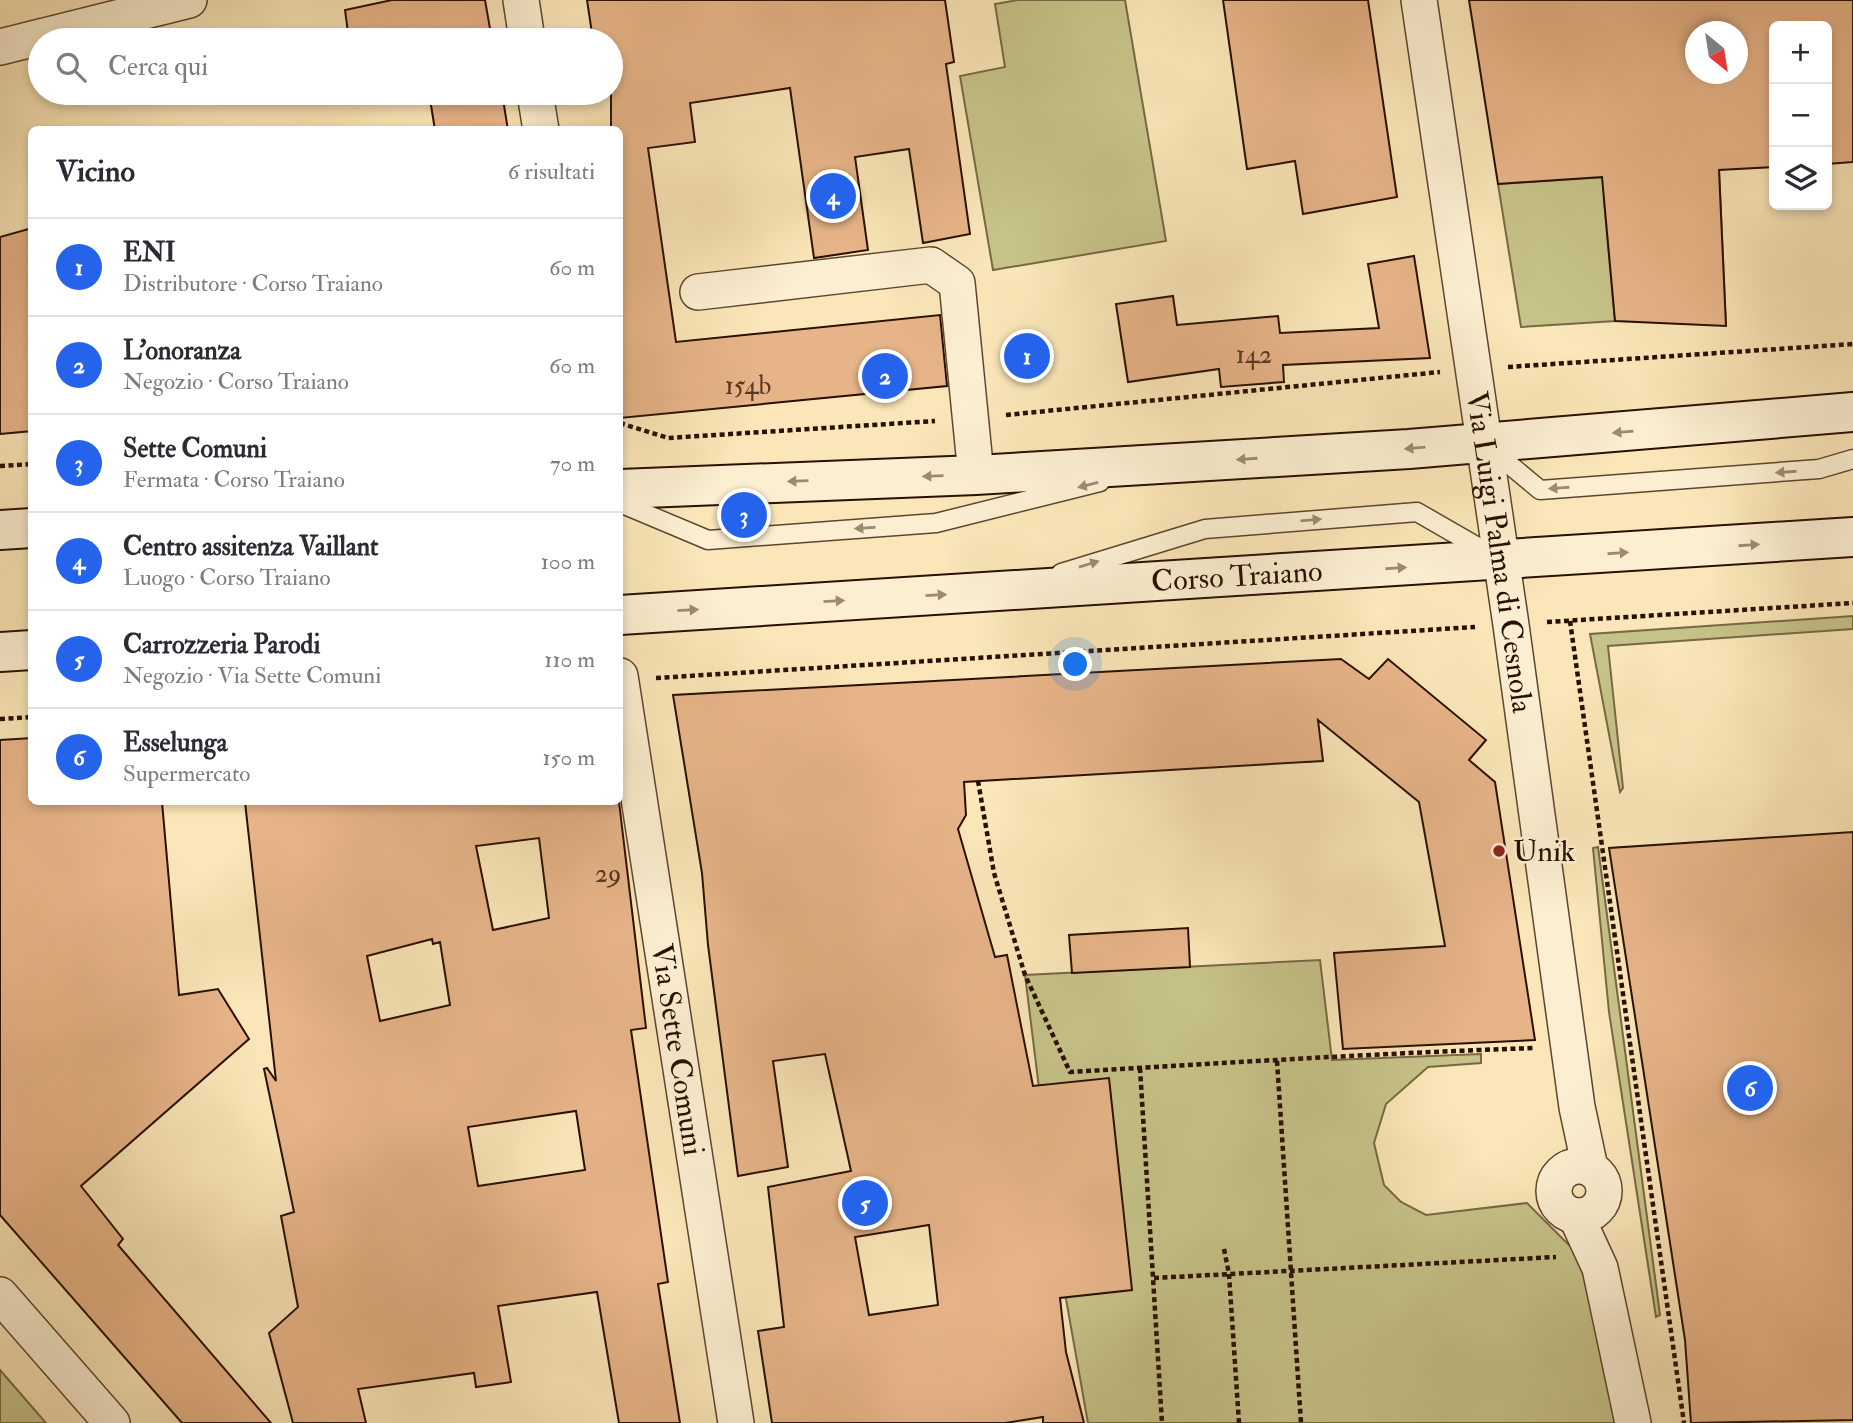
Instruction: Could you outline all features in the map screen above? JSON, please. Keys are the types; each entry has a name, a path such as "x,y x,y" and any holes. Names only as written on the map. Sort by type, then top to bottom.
{"main road":[{"path":"623,489 976,475 1178,463 1483,442 1845,406"},
{"path":"0,530 28,528"},
{"name":"Corso Traiano","path":"623,615 1853,537"},
{"path":"0,652 28,650"}],"street":[{"path":"76,28 189,0"},
{"path":"521,0 525,28"},
{"name":"Via Luigi Palma di Cesnola","path":"1419,0 1577,1107 1568,1154 1580,1168 1604,1185 1588,1211"},
{"path":"0,47 28,40"},
{"path":"537,105 540,126"},
{"path":"698,292 930,265 957,283 976,475"},
{"name":"Via Sette Comuni","path":"636,677 736,1423"},
{"name":"Via Luigi Palma di Cesnola","path":"1580,1168 1554,1183 1554,1197 1562,1210 1588,1211 1604,1225 1595,1259 1633,1423"},
{"path":"0,1295 112,1423"}],"lane":[{"path":"1483,442 1540,490 1819,469 1853,459"},
{"path":"623,504 708,540 936,523 1178,463"},
{"path":"1001,591 1205,529 1417,512 1501,561"}],"path":[{"path":"1506,368 1853,344"},
{"path":"623,424 668,438 969,418 1449,371"},
{"path":"0,466 28,464"},
{"path":"1684,1423 1570,621 1853,603"},
{"path":"636,677 1480,626"},
{"path":"0,719 28,717"},
{"path":"978,781 994,873 1025,975 1070,1072 1277,1061 1330,1055 1537,1047"},
{"path":"1277,1061 1301,1423"},
{"path":"1140,1068 1163,1423"},
{"path":"1224,1249 1229,1274 1239,1423"},
{"path":"1154,1278 1580,1256 1595,1259"}],"shaded area":[{"path":"1018,0 1125,0 1166,241 993,270 960,76 1005,67 995,4"},
{"path":"1719,170 1720,191 1604,199 1615,321 1521,327 1498,184"},
{"path":"1853,616 1853,629 1608,646 1623,788 1620,792 1590,634"},
{"path":"1598,847 1660,1315 1656,1317 1609,1012 1593,848"},
{"path":"1320,960 1332,1060 1481,1054 1481,1063 1428,1067 1386,1104 1374,1143 1384,1185 1401,1202 1426,1215 1527,1203 1580,1256 1619,1423 1088,1423 1063,1282 1025,975"},
{"path":"0,1370 46,1423 0,1423"}],"building":[{"path":"392,0 485,0 490,28 347,28 345,10"},
{"path":"587,0 945,0 954,62 946,64 970,234 923,243 909,149 855,157 868,250 814,258 790,88 690,103 695,142 648,148 676,342 940,315 947,386 623,418 623,126 611,126 611,105 623,105 623,28 591,28"},
{"path":"1223,0 1368,0 1397,197 1303,214 1295,161 1247,169"},
{"path":"1469,0 1853,0 1853,162 1832,164 1832,21 1769,21 1769,167 1719,170 1726,326 1615,321 1602,177 1498,184"},
{"path":"431,105 504,105 507,126 434,126"},
{"path":"28,229 28,431 0,434 0,237"},
{"path":"1414,256 1430,358 1283,365 1284,382 1221,387 1219,369 1128,382 1116,304 1173,296 1177,325 1278,316 1280,333 1379,328 1368,264"},
{"path":"1341,659 1369,679 1388,659 1486,740 1469,760 1495,782 1535,1040 1343,1049 1334,953 1445,946 1419,802 1318,720 1323,761 964,782 966,815 958,829 995,957 1007,955 1033,1086 1109,1078 1132,1290 1060,1298 1066,1352 1084,1423 1043,1423 1043,1417 1005,1423 772,1423 758,1331 784,1327 768,1187 851,1171 825,1054 773,1061 788,1167 738,1176 708,945 702,873 673,695","holes":["929,1225 938,1305 869,1315 855,1237"]},
{"path":"28,738 28,805 162,805 179,995 218,989 249,1039 81,1186 123,1239 118,1245 271,1423 182,1423 0,1215 0,740"},
{"path":"245,805 619,805 646,1028 631,1030 668,1282 658,1284 680,1423 619,1423 597,1292 498,1306 511,1382 476,1387 474,1373 358,1389 366,1423 293,1423 269,1333 298,1307 281,1216 294,1212 264,1069 267,1068 276,1081","holes":["539,838 549,918 493,930 476,846","432,939 433,944 440,942 450,1005 380,1021 367,956","576,1111 585,1170 478,1186 468,1127"]},
{"path":"1853,832 1853,1420 1691,1423 1685,1340 1609,848"},
{"path":"1188,928 1190,967 1072,973 1069,935"}],"place":[{"name":"Centro assitenza Vaillant","path":"833,196"},
{"name":"ENI","path":"1027,356"},
{"name":"L'onoranza","path":"885,376"},
{"name":"Sette Comuni","path":"744,515"},
{"name":"Unik","path":"1499,851"},
{"name":"Esselunga","path":"1750,1088"},
{"name":"Carrozzeria Parodi","path":"865,1203"}]}
